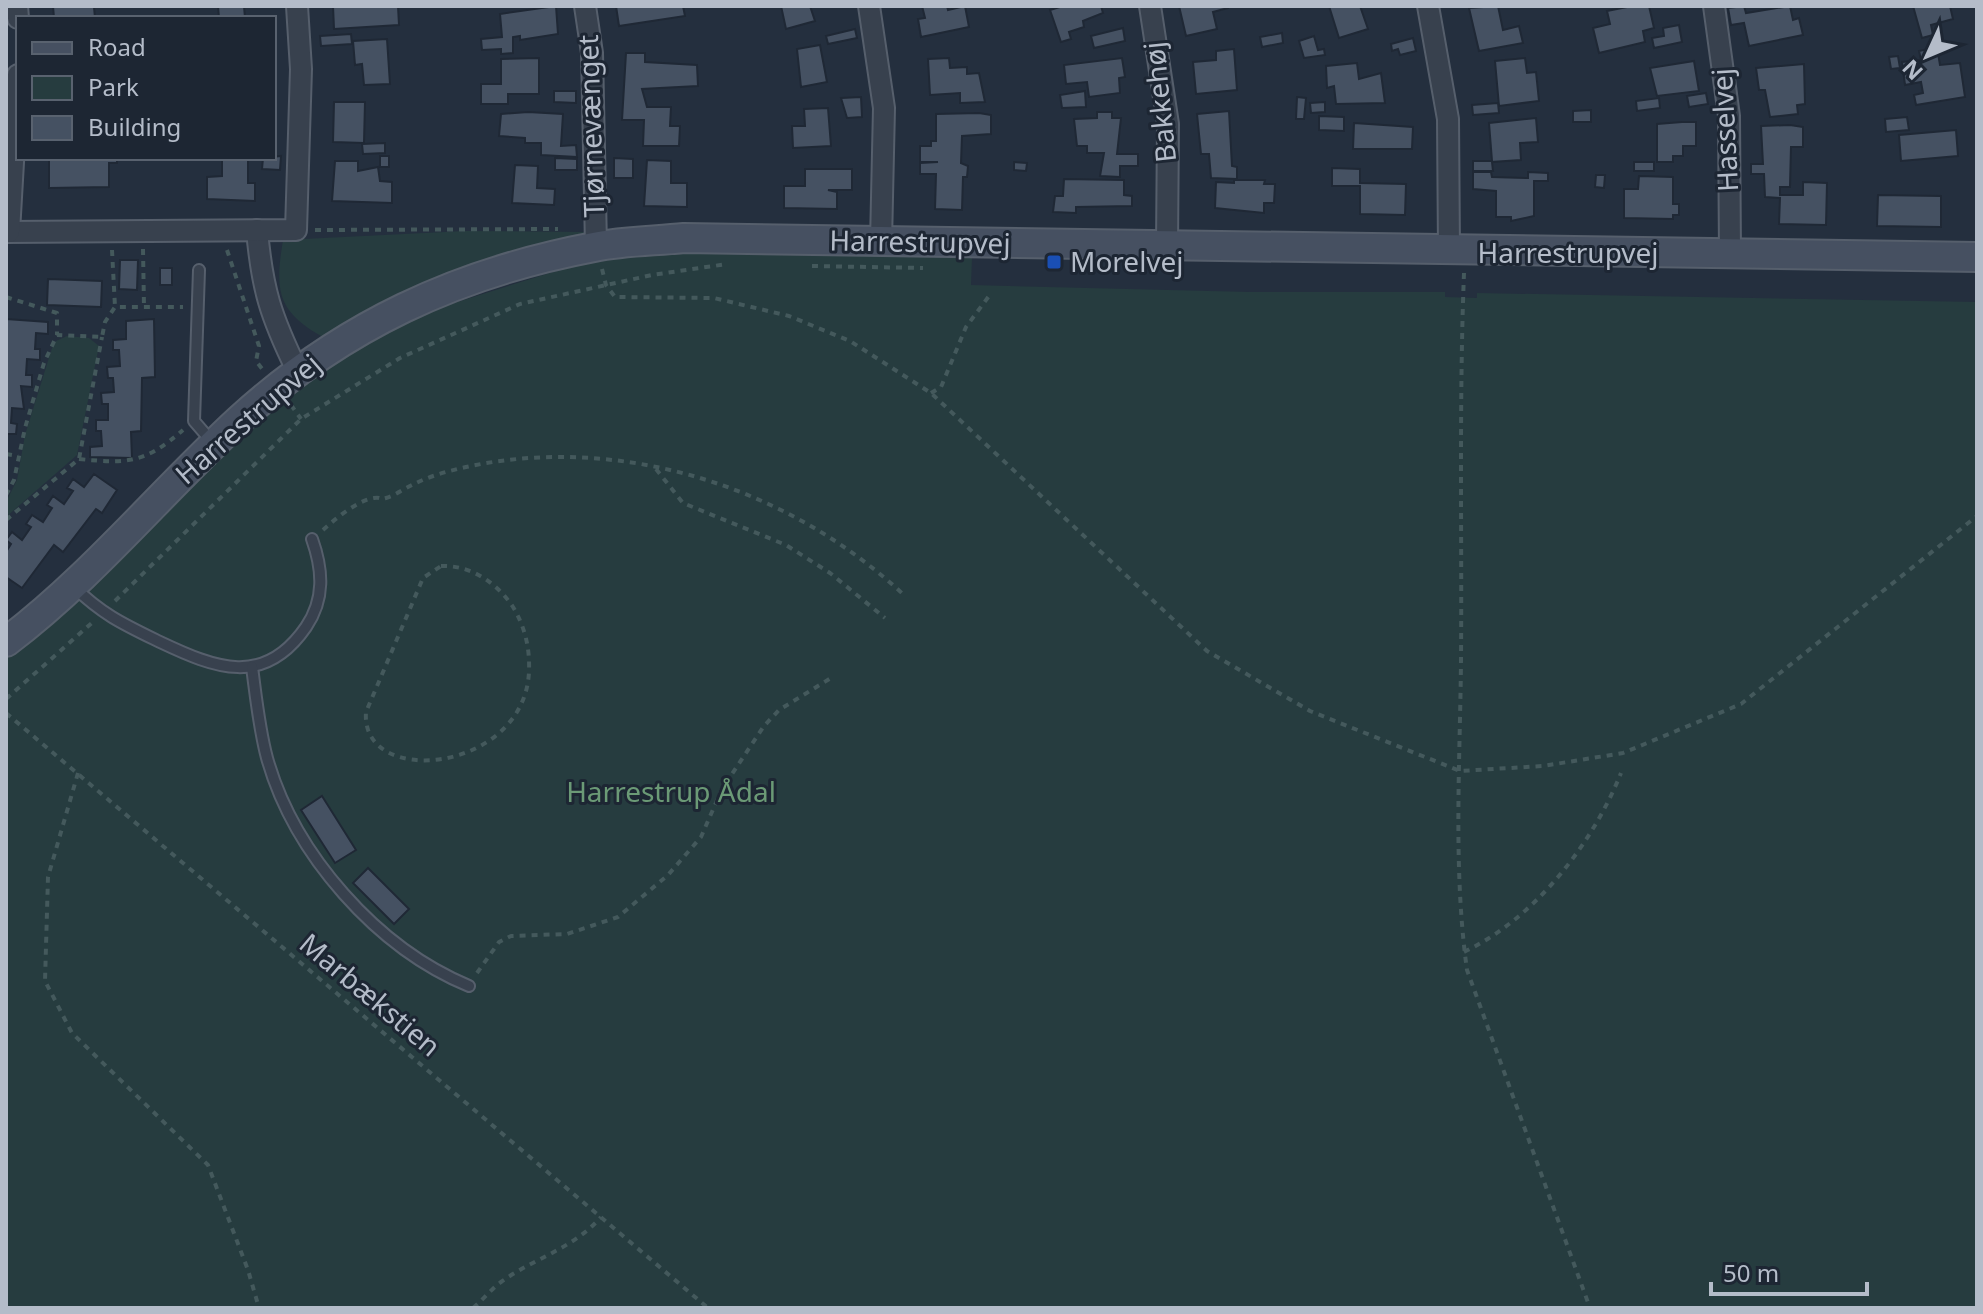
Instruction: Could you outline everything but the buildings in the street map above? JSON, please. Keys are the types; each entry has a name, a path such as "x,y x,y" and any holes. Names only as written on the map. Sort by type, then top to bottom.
{"street":[{"path":"16,106 8,232 296,230 301,69 297,6"},
{"name":"Tjørnevænget","path":"585,6 592,53 595,237"},
{"path":"869,6 884,108 881,242"},
{"name":"Bakkehøj","path":"1150,6 1168,124 1167,246"},
{"path":"1428,6 1448,119 1461,266"},
{"name":"Hasselvej","path":"1714,6 1729,116 1730,254"},
{"path":"257,230 262,285 273,322 297,370"},
{"name":"Harrestrupvej","path":"6,642 72,584 214,444 297,370 344,338 398,308 496,270 595,237 1167,246 1461,266 1730,254 1977,257"}],"lane":[{"path":"199,270 194,421 214,444"},
{"path":"72,584 102,614 209,665 252,667 270,661 296,641 315,613 321,583 320,561 312,539"},
{"path":"252,667 267,759 282,800 307,842 344,892 377,926 440,974 469,986"}],"path":[{"path":"296,230 595,237"},
{"path":"6,520 79,459 105,322 115,307 111,231"},
{"path":"142,231 144,307"},
{"path":"6,699 102,614 301,419 400,358 453,331 520,304 606,285 729,264"},
{"path":"806,266 925,268"},
{"path":"1461,266 1460,917 1464,952 1467,970 1590,1308"},
{"path":"606,285 615,297 714,298 789,316 850,341 931,393 1207,651 1310,711 1460,771 1543,766 1623,753 1741,704 1977,516"},
{"path":"931,393 941,387 966,327 989,296"},
{"path":"6,297 57,313 57,335 44,363 14,480 6,495"},
{"path":"115,307 198,306"},
{"path":"57,335 102,337"},
{"path":"79,459 134,462 157,453 194,421"},
{"path":"6,454 18,456"},
{"path":"312,539 372,498 385,498 416,483 463,467 530,457 572,456 654,467 722,484 798,517 844,546 905,596"},
{"path":"654,467 683,503 786,545 830,573 885,618"},
{"path":"441,566 469,571 492,584 509,602 527,639 529,679 518,712 496,737 462,755 421,761 404,757 377,743 367,730 366,712 428,573 441,566"},
{"path":"469,986 499,942 511,936 567,934 618,917 668,875 701,837 722,789 764,726 779,710 831,678"},
{"name":"Marbækstien","path":"6,713 708,1308"},
{"path":"78,773 48,877 45,981 72,1033 208,1165 248,1270 259,1308"},
{"path":"1464,952 1520,919 1549,888 1610,801 1621,773"},
{"path":"473,1308 501,1282 556,1253 589,1231 601,1217"}],"green space":[{"path":"465,231 586,232 396,296 323,337 296,318 282,297 279,272 283,240"},
{"name":"Harrestrup Ådal","path":"686,251 972,258 971,285 1250,292 1445,292 1445,297 1477,298 1477,293 1977,302 1977,1308 6,1308 6,650 273,405 342,351 403,319 588,261"},
{"path":"67,336 89,338 99,346 77,455 6,517 6,502 17,480 25,435 52,348 56,341"}],"place":[{"name":"Morelvej","path":"1054,262"}]}
